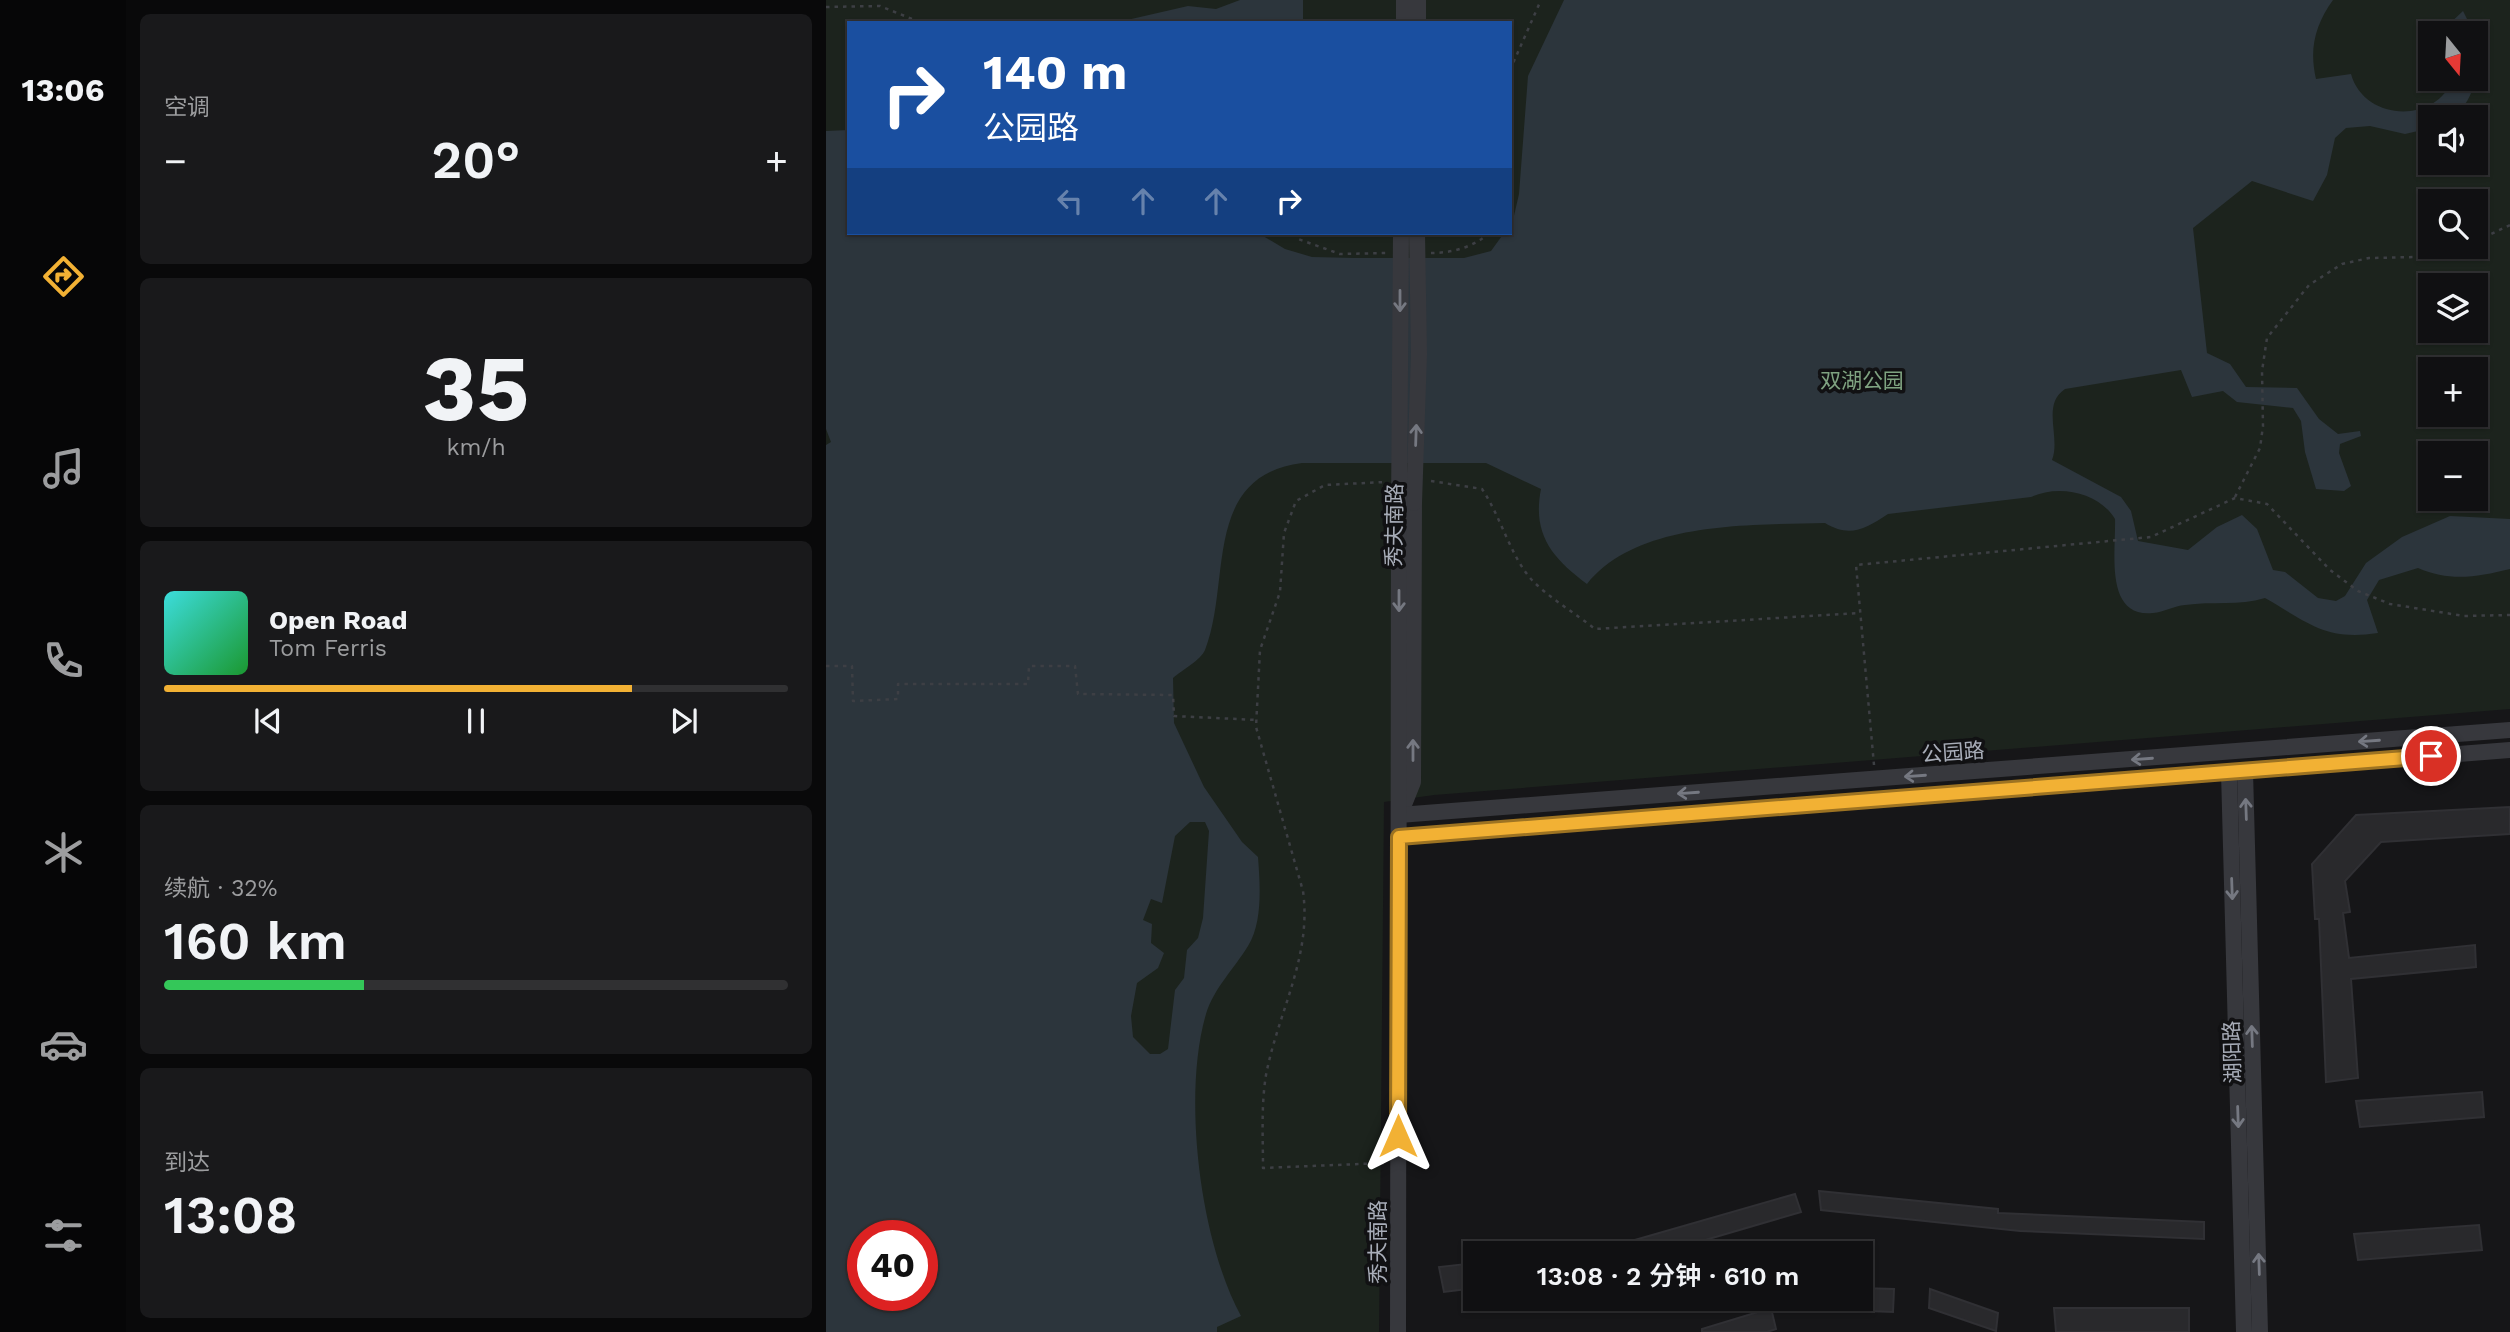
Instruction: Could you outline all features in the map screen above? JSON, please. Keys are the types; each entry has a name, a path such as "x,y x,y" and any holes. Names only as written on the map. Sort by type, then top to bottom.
{"street":[{"path":"1404,0 1404,21"},
{"path":"1418,0 1418,21"},
{"name":"秀夫南路","path":"1398,1332 1399,815 1406,506 1401,235"},
{"name":"秀夫南路","path":"1406,506 1419,354 1417,235"},
{"name":"公园路","path":"1399,815 2510,730"},
{"name":"公园路","path":"1399,837 2510,750"},
{"name":"湖阳路","path":"2237,772 2244,1332"},
{"name":"湖阳路","path":"2237,772 2260,1332"}],"path":[{"path":"1512,65 1541,0"},
{"path":"826,7 880,6 917,21"},
{"path":"2488,235 2510,225"},
{"path":"2235,498 2260,448 2263,426 2262,371 2267,338 2309,285 2351,262 2370,258 2418,257"},
{"path":"1875,779 1856,565 2151,537 2235,498 2267,504 2330,570 2358,591 2390,604 2452,614 2510,615"},
{"path":"826,667 852,666 853,701 898,699 898,684 1028,684 1028,666 1075,666 1078,694 1173,695 1174,716 1257,720"}],"green space":[{"name":"双湖公园","path":"826,0 2510,0 2510,709 1434,795 1384,802 1379,1332 826,1332"}],"shaded area":[{"path":"1240,0 1303,0 1303,21 1123,21 1188,6 1216,9"},
{"name":"双湖公园","path":"1564,0 2333,0 2315,38 2313,58 2316,79 2351,74 2358,90 2370,101 2384,108 2400,111 2418,109 2418,131 2405,134 2370,126 2346,128 2335,138 2327,175 2313,201 2252,181 2193,228 2207,353 2230,364 2246,387 2297,388 2319,419 2338,434 2360,431 2361,436 2340,444 2339,453 2351,486 2344,491 2316,489 2305,452 2301,421 2293,408 2237,402 2223,391 2192,397 2181,370 2065,389 2054,404 2052,460 2121,497 2131,511 2138,541 2188,550 2217,527 2242,515 2257,529 2273,570 2285,572 2318,598 2336,601 2345,596 2366,563 2402,537 2450,516 2510,519 2510,569 2452,577 2418,568 2379,580 2367,600 2378,633 2344,634 2318,628 2265,598 2245,602 2185,605 2153,613 2137,612 2127,605 2116,580 2115,519 2099,502 2089,497 2053,491 2031,497 1888,514 1872,524 1850,531 1825,523 1697,531 1635,548 1609,563 1587,584 1564,565 1547,544 1539,519 1541,489 1486,463 1302,463 1270,472 1248,488 1234,510 1226,536 1213,623 1205,650 1173,678 1174,723 1204,787 1242,842 1258,857 1259,903 1256,926 1248,946 1219,987 1206,1014 1199,1047 1196,1085 1199,1168 1206,1209 1215,1249 1241,1316 1217,1327 1217,1332 826,1332 826,445 831,442 826,429 826,131 847,130 847,235 1261,235 1285,249 1312,257 1464,258 1491,251 1503,235 1512,235 1519,194 1528,76","holes":["1190,822 1205,822 1209,831 1203,918 1198,938 1187,950 1184,978 1175,990 1168,1049 1160,1054 1150,1054 1133,1037 1131,1016 1137,983 1158,968 1164,953 1151,943 1152,924 1143,920 1151,899 1162,903 1175,836"]},
{"path":"2463,11 2468,21 2452,21"},
{"name":"双湖公园","path":"2446,91 2472,91 2466,103 2428,105"}],"building":[{"path":"2510,807 2510,834 2381,842 2345,881 2350,912 2343,913 2349,958 2475,945 2476,967 2351,979 2358,1078 2326,1082 2319,919 2315,919 2312,864 2356,815"},
{"path":"2482,1092 2484,1117 2360,1127 2356,1101"},
{"path":"1819,1191 1998,1209 1998,1213 2204,1222 2204,1239 2020,1231 1821,1210"},
{"path":"1795,1194 1801,1212 1702,1241 1631,1241"},
{"path":"2479,1225 2482,1250 2358,1260 2354,1234"},
{"path":"1463,1264 1463,1290 1444,1292 1439,1267"},
{"path":"1873,1288 1894,1289 1893,1312 1866,1311 1873,1311"},
{"path":"1930,1289 1998,1313 1996,1331 1929,1308"},
{"path":"2054,1308 2189,1308 2189,1332 2056,1332"},
{"path":"1761,1311 1772,1311 1776,1329 1767,1332 1702,1332 1702,1329"}],"route":[{"path":"1398,1136 1399,837 2431,756"}]}
